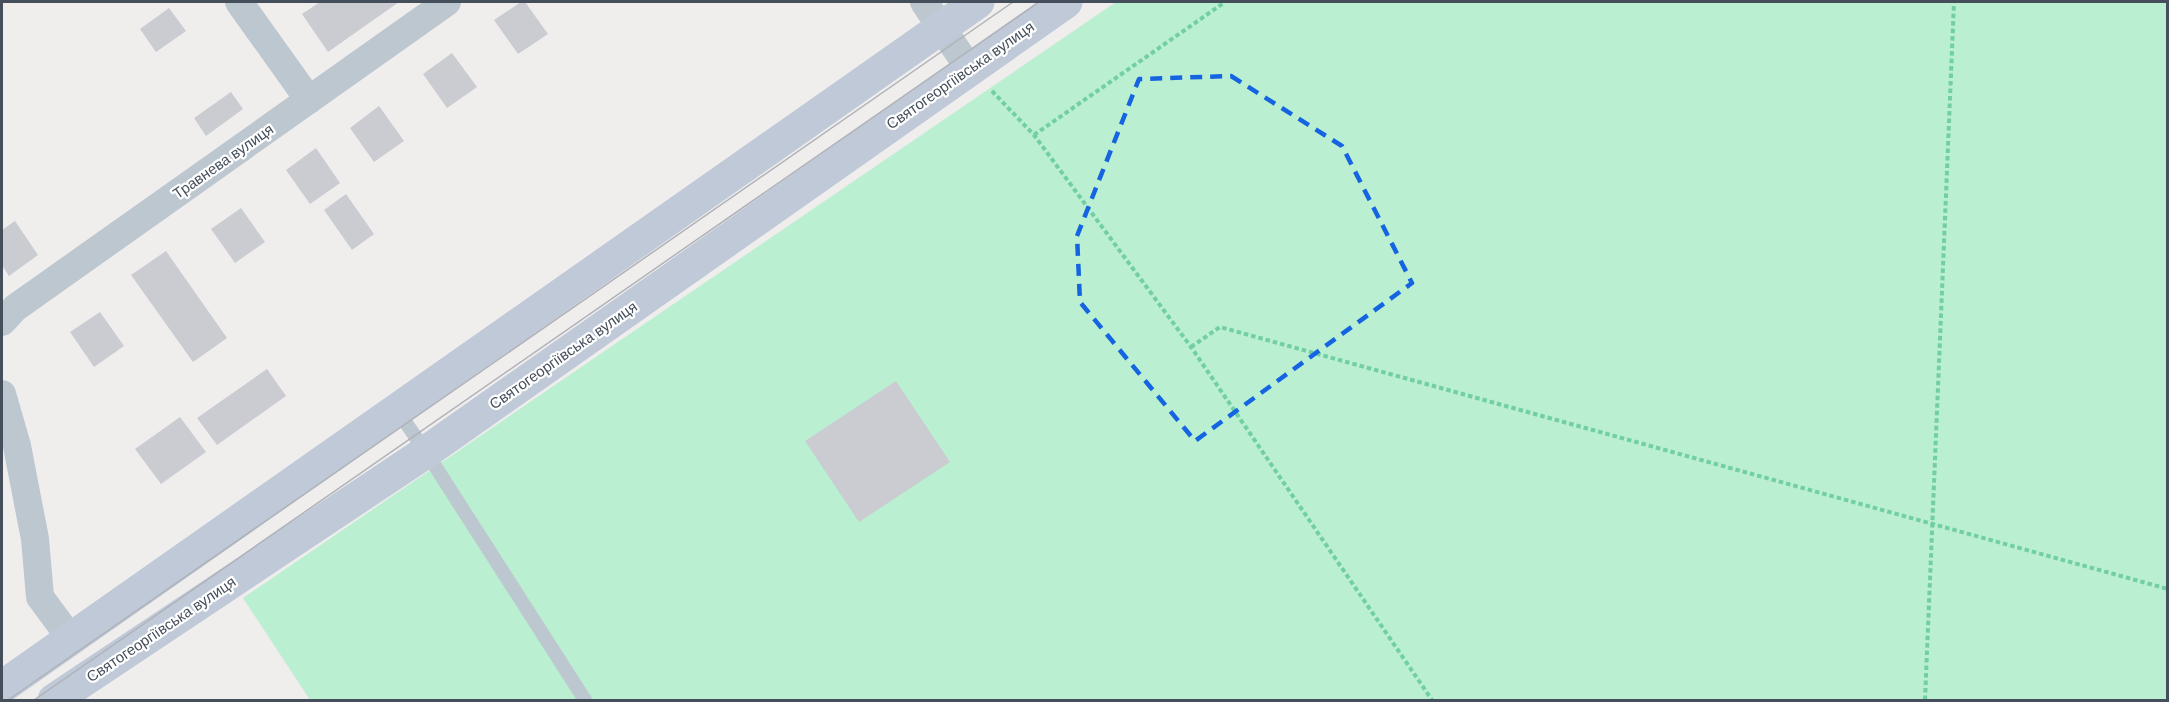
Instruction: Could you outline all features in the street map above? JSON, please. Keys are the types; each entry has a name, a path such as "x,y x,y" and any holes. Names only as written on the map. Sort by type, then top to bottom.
{"main road":[{"path":"2,687 397,410 932,15 978,2"},
{"name":"Святогеоргіївська вулиця","path":"54,700 426,452 969,68 1066,2"}],"street":[{"path":"238,2 309,100"},
{"name":"Травнева вулиця","path":"2,322 15,308 447,2"},
{"path":"932,15 969,68"},
{"path":"2,394 16,447 35,539 40,597 71,639"}],"lane":[{"path":"397,410 585,700"}],"path":[{"path":"1034,135 1225,2"},
{"path":"1925,700 1954,2"},
{"path":"969,68 1034,135 1191,347 1432,700"},
{"path":"1191,347 1220,327 2168,589"}],"highlighted area":[{"path":"1231,76 1342,146 1412,283 1195,441 1080,302 1077,236 1139,79"}],"green space":[{"path":"1116,2 2167,2 2167,700 310,700 243,598"}],"building":[{"path":"320,2 399,2 328,52 302,14"},
{"path":"521,2 525,2 548,34 518,54 494,20"},
{"path":"169,8 186,31 156,52 140,29"},
{"path":"452,53 477,87 447,108 423,74"},
{"path":"231,92 243,109 206,136 194,118"},
{"path":"379,106 404,141 374,162 350,128"},
{"path":"316,148 340,183 310,204 286,170"},
{"path":"346,194 374,234 352,250 324,210"},
{"path":"241,208 265,242 235,263 211,229"},
{"path":"15,221 38,255 9,276 2,265 2,230"},
{"path":"166,251 227,338 193,362 131,275"},
{"path":"100,312 124,346 94,367 70,332"},
{"path":"267,369 286,396 217,445 197,418"},
{"path":"896,381 950,462 859,522 805,441"},
{"path":"180,417 206,452 161,484 135,449"}],"tram line":[{"path":"8,700 1013,2"},
{"path":"34,700 1039,2"}]}
